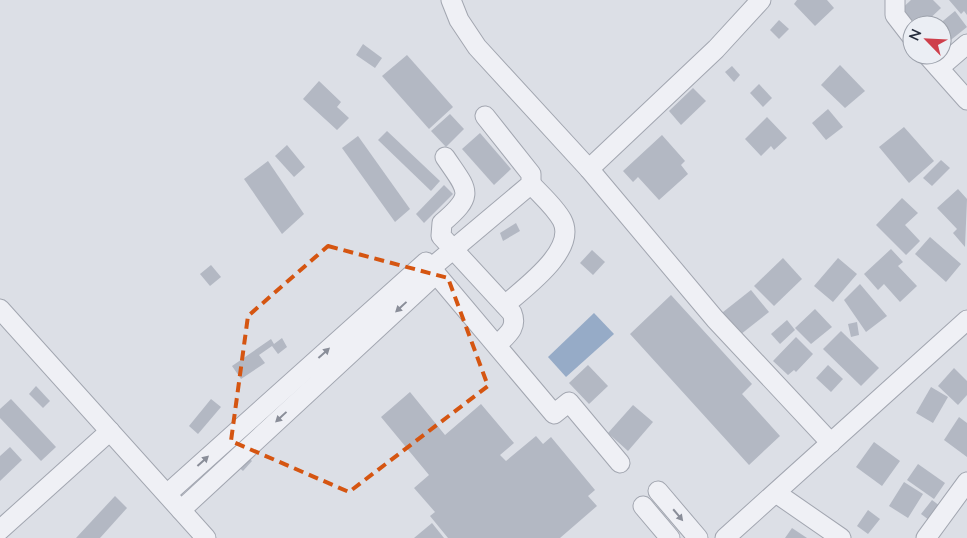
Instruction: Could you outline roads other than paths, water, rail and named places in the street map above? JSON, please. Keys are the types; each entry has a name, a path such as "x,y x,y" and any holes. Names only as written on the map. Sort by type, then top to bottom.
{"street":[{"path":"451,0 459,20 477,47 589,169 715,319 830,443"},
{"path":"589,169 716,48 761,0"},
{"path":"894,0 895,15 902,24"},
{"path":"952,52 967,44"},
{"path":"936,65 967,100"},
{"path":"484,116 531,174 531,184 562,220 564,232 562,247 552,263 506,305"},
{"path":"445,156 465,186 466,194 460,208 442,223 440,230 453,249 506,305 515,320 513,328 497,345"},
{"path":"167,494 531,184"},
{"path":"431,268 554,414 569,402 620,463"},
{"path":"181,510 431,268"},
{"path":"0,309 206,538"},
{"path":"725,538 967,320"},
{"path":"0,530 110,431"},
{"path":"926,538 967,482"},
{"path":"658,491 698,538"},
{"path":"776,493 841,538"},
{"path":"643,506 670,538"}],"water":[{"path":"594,313 614,334 566,377 548,357"}]}
